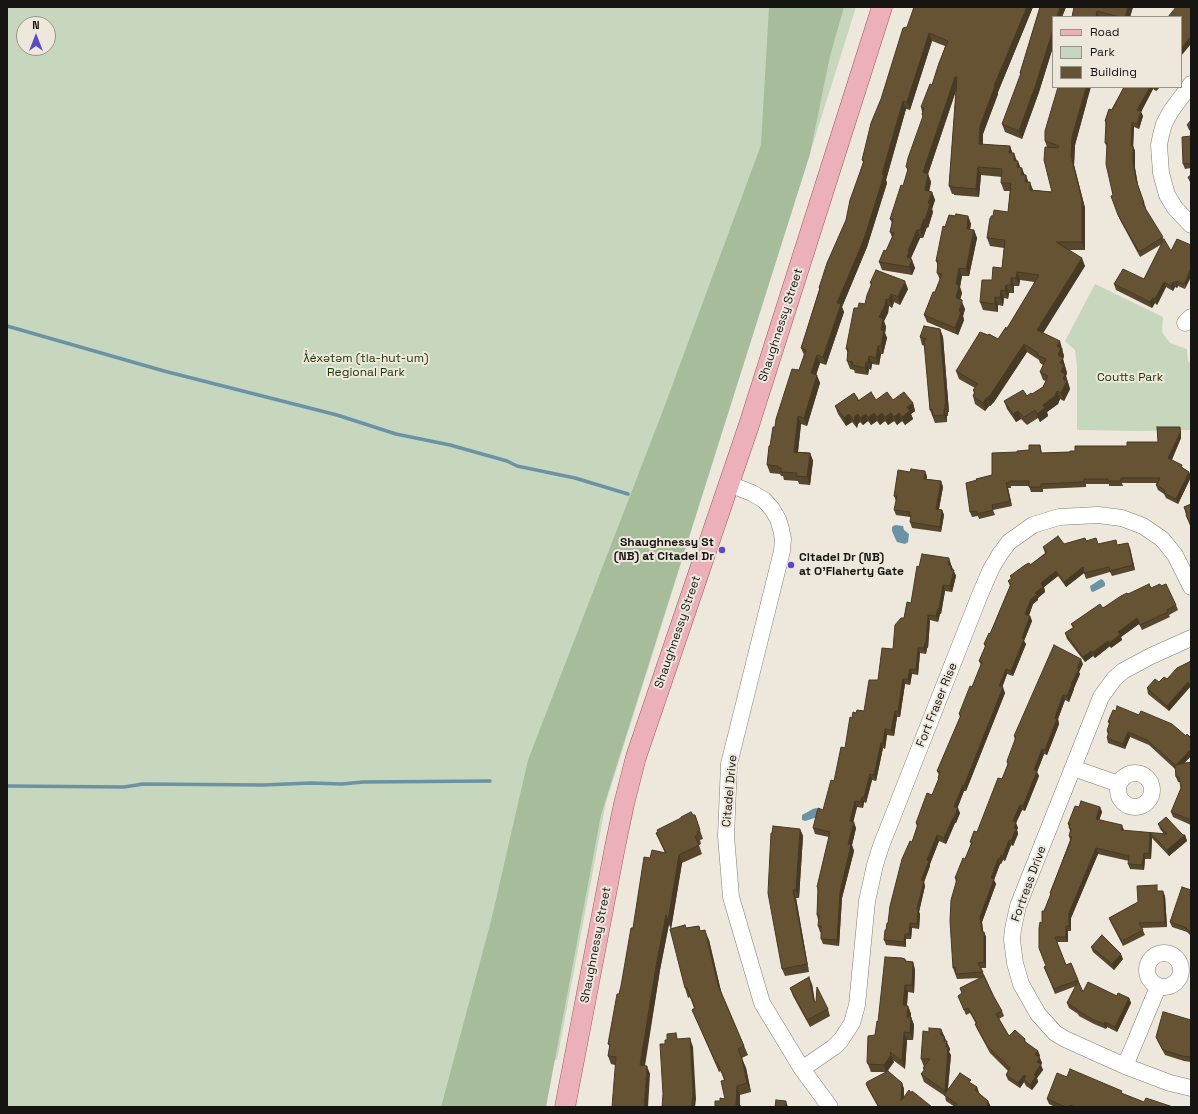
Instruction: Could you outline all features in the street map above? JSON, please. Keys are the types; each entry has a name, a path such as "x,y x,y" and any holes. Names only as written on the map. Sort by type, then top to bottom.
{"main road":[{"name":"Shaughnessy Street","path":"565,1107 614,847 636,757 729,484 882,7"}],"street":[{"path":"1191,84 1171,111 1164,124 1159,145 1161,173 1168,196 1175,208 1191,225"},
{"name":"Citadel Drive","path":"729,484 752,493 764,500 778,519 783,539 782,551 730,764 726,836 731,896 762,1003 802,1069 830,1107"},
{"name":"Fort Fraser Rise","path":"802,1069 838,1044 852,1023 857,1005 867,901 881,846 979,597 1004,548 1021,532 1046,520 1077,515 1098,515 1122,518 1143,526 1162,539 1175,555 1191,587"},
{"name":"Fortress Drive","path":"1191,638 1123,671 1114,679 1101,697 1094,711 1018,906 1013,935 1015,963 1021,984 1038,1014 1055,1032 1065,1039 1125,1066 1170,1083 1191,1088"},
{"path":"1073,768 1119,784"},
{"path":"1125,1066 1158,987"}],"green space":[{"name":"ƛ̓éxətəm (tla-hut-um) Regional Park","path":"7,7 856,7 606,802 557,1060 547,1058 530,1107 7,1107"},
{"path":"769,7 844,7 830,56 810,154 601,815 546,1107 441,1107 491,921 528,760 662,413 761,145"},
{"name":"Coutts Park","path":"1095,284 1163,317 1162,332 1170,343 1187,349 1188,361 1191,365 1191,430 1077,430 1077,366 1075,350 1065,341"}],"water":[{"path":"895,525 903,526 904,530 909,534 908,542 905,544 897,542 892,531 892,527"},
{"path":"1101,579 1105,583 1105,586 1093,592 1091,591 1090,586"},
{"path":"816,808 819,810 818,817 805,821 802,820 802,815"}],"building":[{"path":"914,7 1027,7 994,86 980,126 979,144 1010,146 1009,153 1014,153 1014,161 1018,161 1017,167 1022,168 1021,175 1026,175 1025,182 1030,182 1030,190 1052,192 1044,160 1045,147 1058,148 1059,146 1045,141 1045,131 1058,88 1086,88 1072,137 1071,156 1082,200 1082,242 1056,242 1082,258 1037,330 1060,341 1057,346 1061,348 1058,355 1063,358 1060,363 1064,365 1061,372 1065,374 1063,379 1067,381 1061,393 1057,391 1055,396 1043,405 1045,408 1037,414 1035,410 1024,417 1018,411 1013,414 1004,401 1023,390 1027,396 1043,387 1048,376 1040,372 1046,359 1037,355 1038,353 1024,344 991,394 983,403 973,396 975,392 973,390 978,384 956,371 980,332 989,334 998,339 1006,327 1006,330 1039,275 1017,272 1016,278 1011,278 1011,285 1006,285 1005,291 1001,290 1000,298 995,297 995,304 980,302 982,280 992,280 993,267 1002,268 1005,240 987,238 990,218 993,216 994,210 1008,212 1011,183 1001,183 1002,169 978,167 976,189 949,186 957,77 955,77 923,172 928,174 925,190 932,192 928,203 930,204 925,220 924,219 920,230 917,230 908,251 907,257 912,260 909,267 879,262 894,233 890,232 893,219 890,219 901,185 903,186 908,169 906,167 908,158 923,116 922,114 924,108 921,107 930,84 932,85 948,41 929,33 907,102 903,101 882,174 884,175 864,239 837,303 841,304 823,357 817,355 811,373 817,375 804,418 798,416 794,452 810,453 807,477 796,476 797,473 781,472 781,468 778,468 778,466 767,465 773,427 775,427 776,419 792,369 799,370 806,350 801,348 819,288 827,263 846,220 850,200 864,161 862,160 871,123 881,99 903,28 907,27"},
{"path":"1040,7 1060,7 1057,16 1052,16 1052,33 1019,131 1002,124 1020,73"},
{"path":"1074,7 1128,7 1125,16 1116,16 1097,11 1096,16 1072,16"},
{"path":"1176,7 1191,7 1191,36 1182,47 1182,16 1169,16"},
{"path":"1123,88 1149,88 1137,110 1141,111 1137,124 1132,122 1131,146 1133,146 1133,163 1136,180 1144,203 1142,203 1163,237 1139,252 1118,215 1111,196 1113,195 1106,164 1107,143 1105,143 1105,121 1109,109 1112,110"},
{"path":"1191,120 1191,127 1187,125"},
{"path":"1191,136 1191,163 1183,164 1182,137"},
{"path":"1191,175 1191,183 1188,177"},
{"path":"956,214 968,216 967,229 974,230 966,269 959,268 956,284 959,286 956,298 962,300 962,302 959,311 961,312 955,328 924,315 942,274 937,273 938,261 936,261 943,226 945,227 949,215 955,216"},
{"path":"1164,239 1171,251 1177,239 1191,245 1191,268 1184,284 1176,281 1175,283 1173,282 1171,286 1164,282 1155,299 1153,298 1150,302 1114,284 1123,269 1144,279"},
{"path":"876,270 905,281 898,297 891,294 889,300 886,299 885,305 879,317 883,319 881,330 884,330 881,346 878,346 876,358 869,356 865,368 852,365 853,362 847,361 848,349 846,349 854,308 858,308 859,303 865,304 872,283 870,283"},
{"path":"924,326 940,329 946,404 944,415 933,416 932,409 930,410 924,342 926,339 920,337"},
{"path":"871,392 876,400 887,392 893,400 904,392 913,403 907,407 910,411 902,417 899,413 894,417 891,413 885,417 882,413 877,417 874,413 868,418 866,414 860,418 858,414 855,416 854,421 849,414 844,418 835,406 854,393 858,401"},
{"path":"1157,427 1180,427 1180,433 1168,458 1182,465 1181,467 1189,472 1176,499 1164,493 1165,490 1156,485 1160,478 1121,478 1121,481 1108,481 1108,479 1084,479 1084,482 1041,484 1041,487 1029,487 1029,481 1009,481 1009,483 1006,483 1010,501 992,505 993,510 977,514 976,511 970,512 966,483 992,475 992,453 1029,450 1029,445 1040,445 1041,453 1075,451 1075,446 1127,446 1127,442 1158,442"},
{"path":"911,469 925,471 924,479 941,481 936,509 942,510 940,527 910,522 910,512 894,510 897,496 894,496 898,470 910,472"},
{"path":"1191,504 1191,526 1184,507"},
{"path":"1058,536 1064,544 1085,538 1086,541 1096,538 1098,544 1116,540 1117,545 1128,543 1133,565 1110,571 1109,567 1084,573 1083,567 1064,582 1056,571 1041,583 1043,587 1035,593 1037,595 1031,599 1025,614 1030,616 1022,638 1024,639 1011,671 1006,669 999,686 1003,687 964,786 963,785 954,807 958,808 954,818 944,838 937,835 927,860 929,861 921,880 924,881 917,909 917,924 910,923 909,934 905,934 904,942 884,940 890,906 902,859 910,841 912,842 918,824 916,823 927,793 932,795 939,778 940,772 937,771 961,715 959,714 970,686 972,687 982,662 979,661 986,645 984,644 989,633 990,634 1011,584 1008,581 1012,578 1010,576 1025,565 1029,563 1030,565 1044,555 1047,552 1043,547"},
{"path":"922,554 949,558 948,565 951,565 951,570 954,570 950,586 943,585 939,609 938,608 936,616 928,615 926,643 924,648 918,648 916,670 910,669 908,679 903,679 898,711 895,711 891,730 885,729 883,743 881,743 874,775 870,774 864,797 862,797 861,802 855,801 850,821 854,822 848,844 851,845 840,892 837,940 821,939 821,926 818,926 819,915 817,915 817,887 830,832 813,828 818,808 823,810 831,780 834,781 841,747 845,748 850,717 852,718 853,712 856,713 857,710 864,711 869,680 878,680 882,648 893,649 895,625 901,618 904,618 907,602 911,603 917,566 919,567"},
{"path":"1149,584 1151,588 1160,584 1161,586 1166,584 1176,605 1167,610 1168,612 1140,625 1137,618 1118,632 1120,635 1109,643 1108,641 1083,657 1065,633 1074,627 1071,624 1100,604 1103,608 1121,596"},
{"path":"1054,645 1081,659 1077,668 1079,669 1071,684 1067,696 1063,695 1055,718 1057,719 1045,750 1042,749 1034,770 1037,771 1023,806 1020,805 1013,821 1016,822 1014,828 1016,829 1011,841 1009,840 1003,856 1001,855 1000,859 998,859 991,878 994,879 980,917 982,932 984,932 984,962 978,963 983,972 956,974 955,967 953,968 950,921 951,900 957,879 955,878 963,858 965,859 972,842 970,842 974,831 977,832 998,778 1002,779 1016,737 1014,736"},
{"path":"1191,661 1191,687 1188,682 1167,706 1147,688 1155,679 1159,682 1164,677 1167,679 1177,668"},
{"path":"1117,706 1139,715 1141,711 1172,724 1186,736 1187,734 1191,738 1191,749 1176,765 1191,762 1191,820 1171,812 1181,788 1179,777 1176,777 1175,765 1147,740 1128,732 1123,744 1107,738 1109,732 1107,731 1110,722 1108,722 1113,710 1116,711"},
{"path":"1081,801 1100,807 1096,819 1122,825 1121,830 1167,834 1158,824 1166,817 1183,835 1185,835 1167,850 1150,833 1149,854 1144,853 1142,865 1128,864 1129,856 1096,848 1069,913 1069,926 1066,926 1066,937 1055,937 1066,965 1071,963 1078,980 1054,989 1044,967 1046,966 1039,948 1039,928 1040,922 1042,923 1042,911 1044,911 1051,894 1050,893 1072,837 1069,836 1071,829 1069,828 1070,824 1068,824 1075,806 1079,807"},
{"path":"691,812 695,815 700,830 697,832 698,835 695,836 699,845 679,855 668,921 666,915 640,1065 647,1066 644,1107 612,1107 616,1057 608,1056 610,1044 608,1044 617,994 619,994 621,986 631,928 633,928 644,857 650,858 652,850 666,853 656,833 658,832 657,830"},
{"path":"773,826 800,829 796,890 793,890 807,964 782,969 768,893 771,833"},
{"path":"1157,885 1157,891 1163,891 1165,922 1139,923 1143,930 1122,941 1109,918 1138,902 1137,886"},
{"path":"1182,887 1191,890 1191,933 1185,927 1170,922"},
{"path":"685,925 686,928 699,926 700,931 705,930 718,985 744,1046 738,1049 742,1059 747,1083 737,1086 736,1105 741,1107 715,1107 715,1101 720,1101 720,1098 725,1099 721,1081 725,1080 692,1010 695,1008 687,988 685,988 670,929"},
{"path":"1102,935 1121,954 1112,964 1091,947"},
{"path":"885,957 902,958 905,959 905,961 913,962 912,985 905,985 903,1005 908,1006 907,1017 911,1017 910,1033 904,1032 902,1061 890,1052 891,1055 884,1065 868,1064 868,1036 875,1035 877,1021 878,1022"},
{"path":"984,976 1002,1011 996,1014 1009,1036 1015,1030 1025,1039 1024,1041 1038,1051 1035,1054 1040,1058 1037,1062 1041,1064 1030,1085 1024,1080 1026,1076 1024,1075 1018,1083 1006,1075 1010,1068 988,1047 975,1024 977,1023 968,1008 964,1010 958,996 962,993 960,988"},
{"path":"809,977 814,1002 816,1002 817,987 828,1009 807,1020 790,988"},
{"path":"1078,981 1083,992 1088,982 1117,996 1118,993 1129,998 1115,1027 1105,1022 1104,1024 1092,1019 1067,1003"},
{"path":"1163,1012 1191,1020 1191,1057 1182,1056 1163,1050 1156,1037"},
{"path":"929,1028 941,1029 941,1035 944,1036 944,1041 947,1041 946,1047 948,1047 945,1091 921,1074 925,1069 923,1068 930,1059 921,1059 923,1031 929,1032"},
{"path":"676,1033 677,1039 690,1038 693,1090 692,1107 662,1107 663,1094 660,1044 665,1044 667,1034"},
{"path":"1070,1069 1144,1102 1146,1098 1173,1107 1075,1107 1070,1105 1069,1107 1066,1107 1047,1099 1057,1073 1067,1077"},
{"path":"888,1071 902,1083 901,1101 909,1090 911,1093 912,1091 932,1107 879,1107 866,1084 867,1082"},
{"path":"960,1073 971,1080 969,1082 977,1087 975,1090 988,1101 987,1105 990,1107 955,1107 957,1104 944,1095"},
{"path":"776,1100 786,1101 785,1107 775,1107"}],"waterway":[{"path":"7,326 164,371 337,415 396,434 450,445 507,461 517,466 575,478 628,494"},
{"path":"7,786 124,787 143,784 263,785 311,783 342,784 363,782 490,781"}],"place":[{"name":"Shaughnessy St (NB) at Citadel Dr","path":"722,550"},
{"name":"Citadel Dr (NB) at O'Flaherty Gate","path":"791,565"}]}
